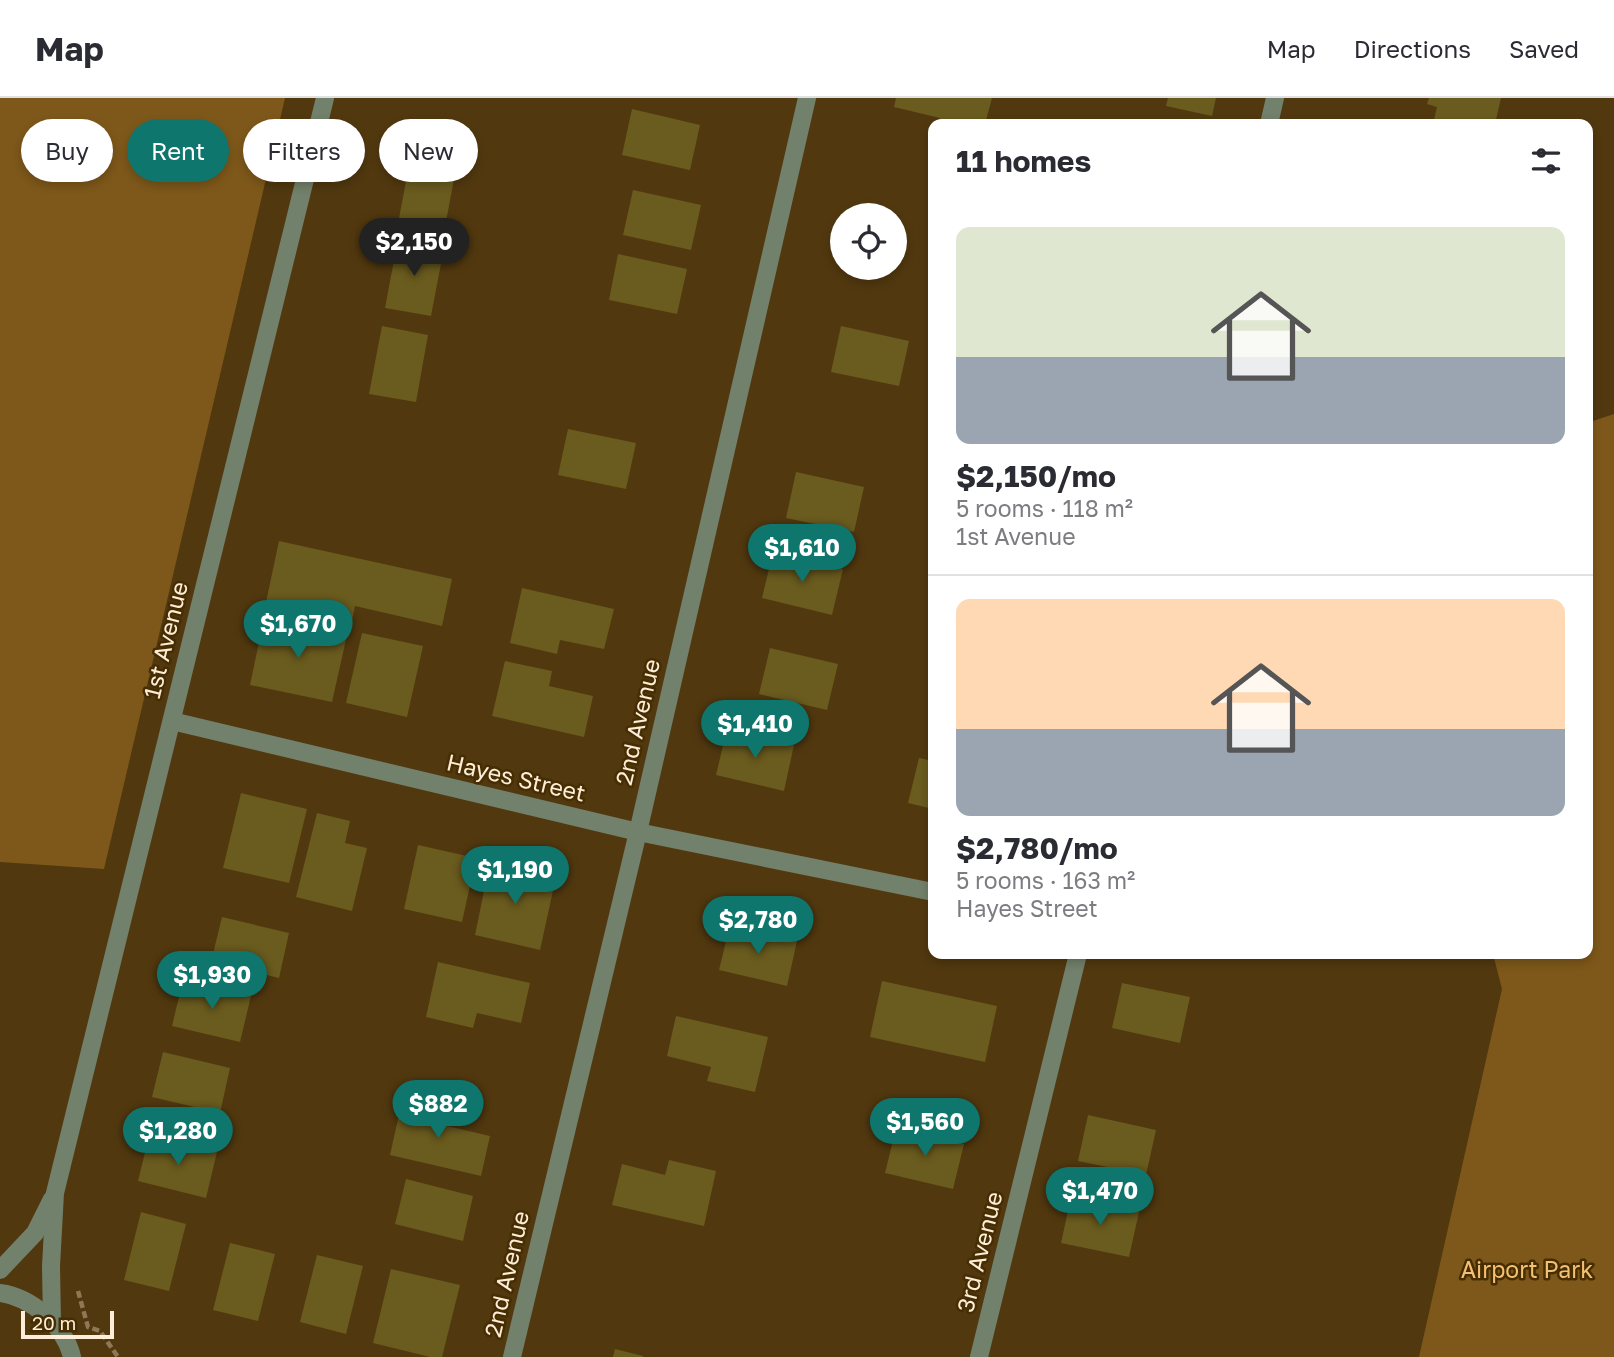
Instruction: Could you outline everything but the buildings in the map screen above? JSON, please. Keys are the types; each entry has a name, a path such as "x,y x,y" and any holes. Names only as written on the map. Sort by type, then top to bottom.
{"street":[{"name":"1st Avenue","path":"52,1322 51,1266 55,1193 325,98"},
{"name":"2nd Avenue","path":"512,1357 638,832 807,98"},
{"path":"1270,119 1275,98"},
{"name":"Hayes Street","path":"172,722 638,832 928,891"},
{"name":"3rd Avenue","path":"979,1357 1077,959"},
{"name":"1st Avenue","path":"0,1270 35,1233 55,1193"},
{"path":"0,1293 31,1305 52,1322 73,1355"}],"path":[{"path":"76,1281 88,1327 100,1331 118,1357"}],"green space":[{"path":"0,98 285,98 280,119 243,119 243,182 265,182 104,869 0,862"},
{"name":"Airport Park","path":"1614,414 1614,1357 1419,1357 1502,989 1494,959 1593,959 1593,421"}]}
